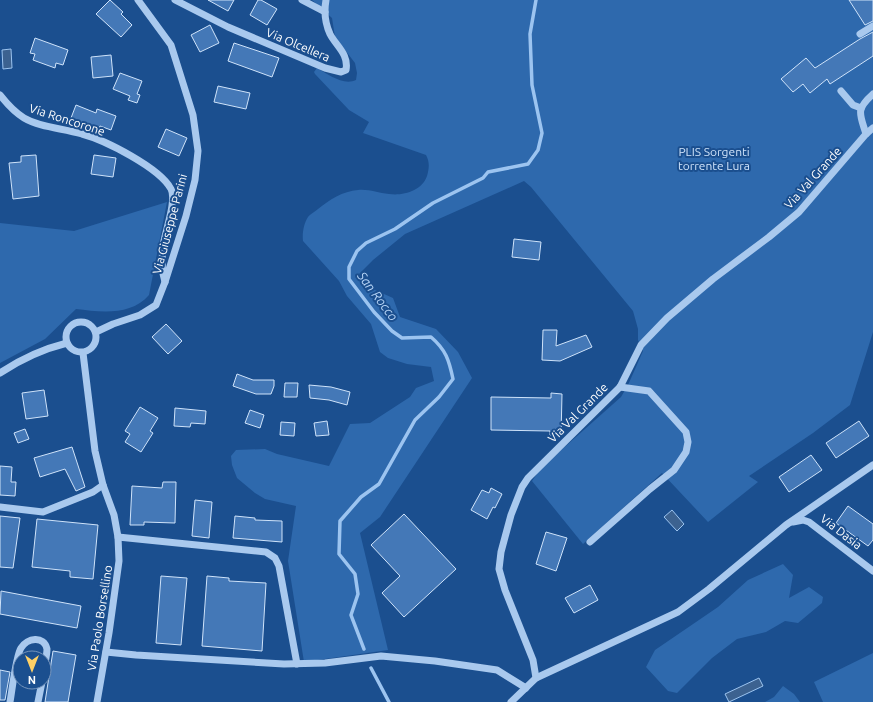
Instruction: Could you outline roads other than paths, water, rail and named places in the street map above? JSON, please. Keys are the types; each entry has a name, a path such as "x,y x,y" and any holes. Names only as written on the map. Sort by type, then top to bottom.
{"street":[{"name":"Via Giuseppe Parini","path":"96,332 113,324 140,315 156,304 165,282 186,216 195,180 198,151 193,115 171,45 138,0"},
{"name":"Via Olcellera","path":"175,0 235,30 325,68 341,72 346,70 347,65 345,56 330,34 325,17 326,0"},
{"path":"302,0 325,12"},
{"path":"860,34 873,26"},
{"path":"841,91 853,105 861,108"},
{"path":"866,134 860,119 861,108 873,94"},
{"name":"Via Roncorone","path":"0,95 16,113 24,119 36,124 84,134 146,165 164,179 171,189 173,200 163,245 162,272 165,282"},
{"name":"Via Val Grande","path":"536,678 533,660 505,590 499,569 501,552 511,515 522,487 528,478 620,387 641,345 668,318 713,279 769,237 799,212 866,134 873,128"},
{"path":"86,322 92,326 96,332 97,339 95,345 84,353 71,349 67,343 66,336 72,324 86,322"},
{"path":"0,373 48,348 67,343"},
{"name":"Via Paolo Borsellino","path":"84,353 95,451 103,485 114,515 118,537 119,561 97,702"},
{"path":"590,542 674,470 686,452 688,442 686,432 649,391 620,387"},
{"path":"511,702 536,678 678,612 709,589 786,525 873,465"},
{"path":"0,507 42,512 93,492 103,485"},
{"name":"Via Dasia","path":"791,522 803,520 809,522 873,572"},
{"path":"118,537 266,552 275,558 279,566 297,664"},
{"path":"20,650 28,640 36,639 46,646 47,650"},
{"path":"106,652 144,656 297,664 325,663 381,656 435,661 497,670 526,688"},
{"path":"10,702 12,690"},
{"path":"38,702 40,690"}],"waterway":[{"name":"San Rocco","path":"364,649 351,615 358,594 355,574 339,554 340,521 361,497 379,484 415,420 439,397 453,379 450,366 440,346 431,337 402,338 392,331 374,312 349,279 349,267 357,251 366,243 395,229 433,203 483,178 488,172 528,164 538,150 542,133 532,85 530,34 536,0"},
{"name":"San Rocco","path":"371,668 389,702"}],"park label":[{"name":"PLIS Sorgenti torrente Lura","path":"714,159"}]}
